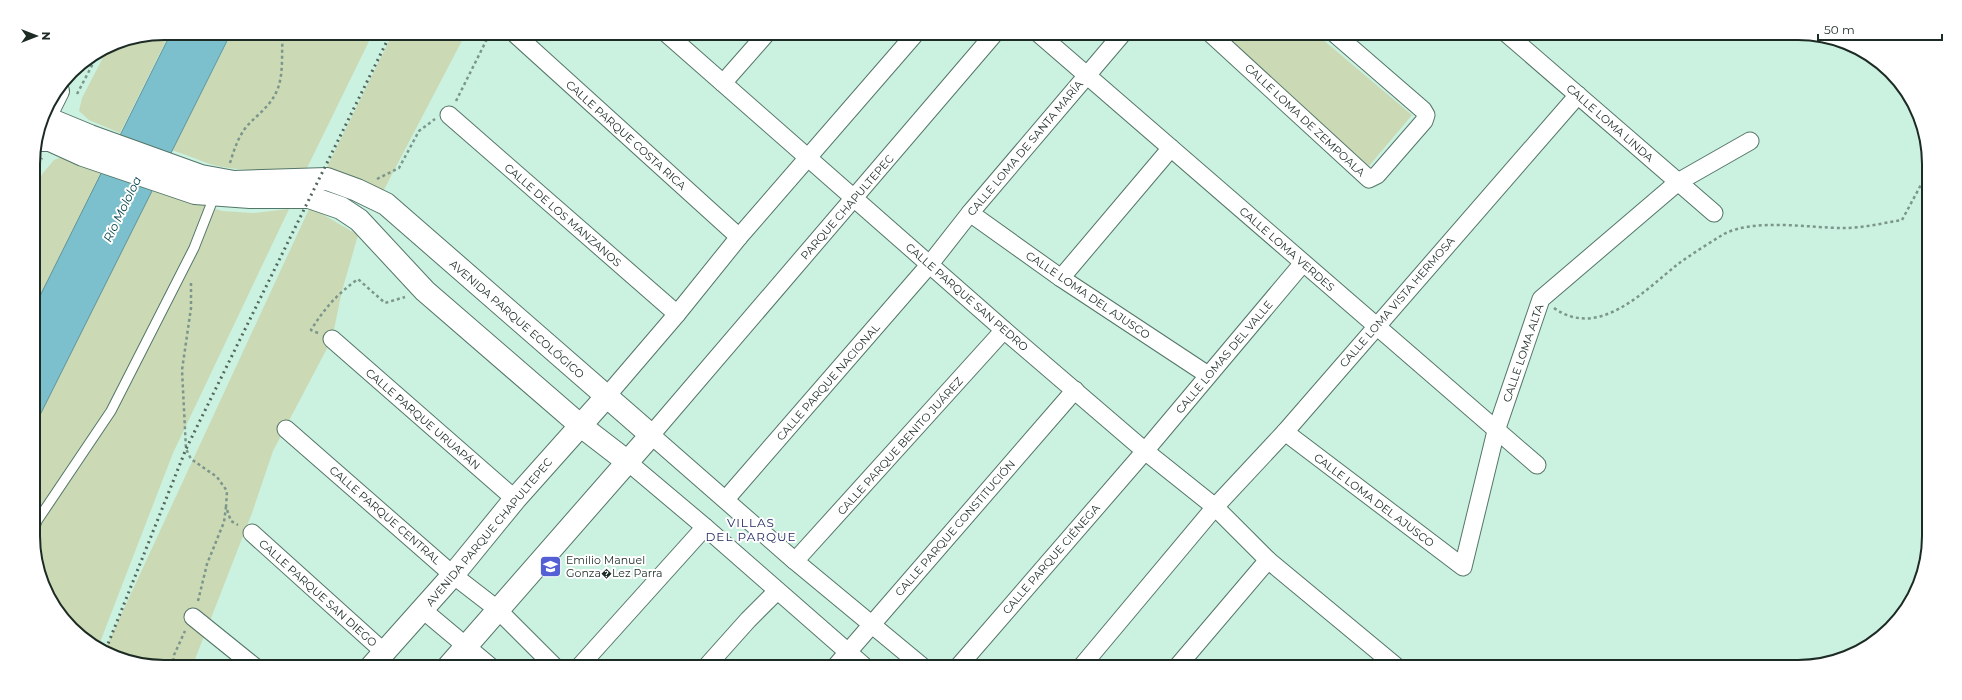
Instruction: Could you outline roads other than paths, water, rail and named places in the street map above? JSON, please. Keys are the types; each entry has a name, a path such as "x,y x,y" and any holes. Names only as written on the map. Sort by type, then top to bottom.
{"street":[{"name":"CALLE PARQUE COSTA RICA","path":"522,40 739,238"},
{"name":"CALLE PARQUE SAN PEDRO","path":"674,40 1004,330 1145,451 1215,507 1268,560 1389,660"},
{"path":"723,83 762,40"},
{"path":"606,397 677,314 739,238 910,40"},
{"name":"PARQUE CHAPULTEPEC","path":"651,435 989,40"},
{"name":"CALLE LOMA VERDES","path":"1046,40 1496,432 1537,465"},
{"name":"CALLE LOMA DE SANTA MARÍA","path":"930,264 970,213 1117,40"},
{"name":"CALLE LOMA DE ZEMPOALA","path":"1218,40 1369,179 1377,175 1424,121 1426,115 1423,110 1342,40"},
{"name":"CALLE LOMA LINDA","path":"1514,40 1714,213"},
{"name":"CALLE LOMA VISTA HERMOSA","path":"1087,660 1215,507 1284,432 1578,96"},
{"name":"CALLE DE LOS MANZANOS","path":"449,115 677,314"},
{"name":"AVENIDA PARQUE ECOLÓGICO","path":"47,122 87,146"},
{"name":"AVENIDA PARQUE ECOLÓGICO","path":"42,140 87,146 208,186 250,198 309,197 340,208 359,220 425,291 581,426 629,463 705,527 858,660"},
{"name":"CALLE LOMA ALTA","path":"1463,567 1496,432 1541,299 1678,182 1750,141"},
{"path":"1061,278 1171,148"},
{"name":"AVENIDA PARQUE ECOLÓGICO","path":"208,186 234,182 327,179 357,190 386,204 606,397 726,499 795,561 914,660"},
{"path":"359,220 375,198"},
{"name":"CALLE LOMA DEL AJUSCO","path":"970,213 1061,278 1208,375"},
{"name":"CALLE LOMAS DEL VALLE","path":"1145,451 1303,263"},
{"name":"CALLE PARQUE NACIONAL","path":"726,499 930,264"},
{"name":"CALLE PARQUE BENITO JUÁREZ","path":"795,561 1004,330"},
{"name":"CALLE PARQUE URUAPÁN","path":"332,339 515,499"},
{"name":"CALLE PARQUE CONSTITUCIÓN","path":"842,660 1075,390"},
{"name":"AVENIDA PARQUE CHAPULTEPEC","path":"378,659 423,610 515,499 606,397"},
{"name":"CALLE PARQUE CENTRAL","path":"286,429 453,575 497,609 548,660"},
{"name":"CALLE LOMA DEL AJUSCO","path":"1284,432 1463,567"},
{"path":"454,660 497,609 629,463 651,435"},
{"name":"CALLE PARQUE CIÉNEGA","path":"964,660 1145,451"},
{"path":"585,660 705,527"},
{"name":"CALLE PARQUE SAN DIEGO","path":"252,534 378,659"},
{"path":"1183,660 1268,560"},
{"path":"713,660 777,591"},
{"path":"423,610 483,660"},
{"path":"193,616 246,660"}],"lane":[{"path":"40,517 111,411 194,248 208,186"}],"water":[{"name":"Río Mololoa","path":"168,40 228,40 40,415 40,296"}],"railway":[{"path":"107,646 186,449 388,40"}],"place":[{"name":"Emilio Manuel Gonza�Lez Parra","path":"551,566"}],"district":[{"name":"VILLAS DEL PARQUE","path":"751,529"}]}
